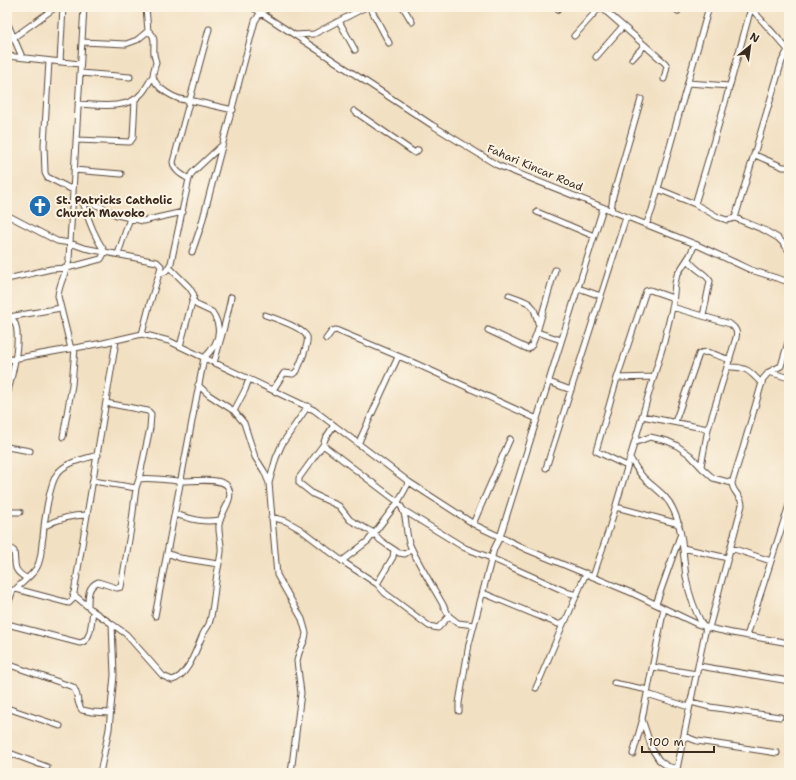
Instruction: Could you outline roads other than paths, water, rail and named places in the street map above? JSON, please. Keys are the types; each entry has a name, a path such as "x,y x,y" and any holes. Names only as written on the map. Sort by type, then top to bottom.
{"street":[{"path":"13,38 56,7"},
{"path":"60,62 63,7"},
{"path":"63,437 72,385 73,349 58,296 59,287 67,268 70,243 84,7"},
{"path":"78,104 115,106 135,100 141,95 153,76 156,62 154,55 154,38 151,32 148,31 146,7"},
{"name":"Fahari Kincar Road","path":"252,7 481,156 508,170 694,244 751,270 789,282"},
{"path":"192,252 201,226 233,110 255,21 261,12 271,7"},
{"path":"370,7 389,43"},
{"path":"403,7 412,22"},
{"path":"574,36 600,7 645,45 667,66 664,79"},
{"path":"673,7 678,11"},
{"path":"646,225 652,210 709,7"},
{"path":"294,35 314,34 364,8"},
{"path":"735,218 782,61 788,50 750,8"},
{"path":"695,204 750,8"},
{"path":"339,21 355,50"},
{"path":"7,22 22,58"},
{"path":"596,57 623,26"},
{"path":"189,179 179,173 173,165 173,162 209,29"},
{"path":"82,42 126,44 137,40 148,31"},
{"path":"632,59 645,45"},
{"path":"7,56 80,64"},
{"path":"49,60 44,145 45,173 47,177 73,190"},
{"path":"80,74 130,77"},
{"path":"153,76 159,85 170,95 183,100 190,100 233,110"},
{"path":"688,83 729,86"},
{"path":"611,211 613,196 641,99"},
{"path":"76,140 130,142 133,138 135,100"},
{"path":"354,111 415,154 418,150"},
{"path":"160,274 166,271 169,267 189,179 192,173 222,146"},
{"path":"755,155 784,167 789,167"},
{"path":"74,170 121,174"},
{"path":"658,189 695,204 718,217 727,220 735,218 764,230 778,238 789,251"},
{"path":"73,199 99,206 117,215 146,221 182,212"},
{"path":"83,202 96,239 105,252"},
{"path":"459,712 464,675 474,625 491,558 500,537 603,208"},
{"path":"537,212 594,236"},
{"path":"7,215 51,238 84,248 158,262 160,266 160,274 150,303 142,334"},
{"path":"546,468 626,217"},
{"path":"118,254 130,218"},
{"path":"593,577 654,377 672,307 677,275 688,259 694,244"},
{"path":"7,279 51,269 67,268 99,260 105,252"},
{"path":"688,259 692,266 706,276 710,281 703,316"},
{"path":"169,267 194,295 180,346"},
{"path":"488,330 528,349 532,345 537,332 538,324 555,270"},
{"path":"578,288 601,296"},
{"path":"627,466 596,451 617,378 646,291 650,290 673,298"},
{"path":"509,295 532,306 536,310 538,324"},
{"path":"214,363 228,316 231,297"},
{"path":"155,616 204,358 216,343 219,335 219,327 212,312 197,305 193,300"},
{"path":"672,307 730,324 735,328 738,335 708,428 700,466"},
{"path":"8,317 61,308"},
{"path":"265,315 298,329 304,333 307,338 307,343 297,371 293,374 284,373 273,390"},
{"path":"7,396 18,336 15,323 8,317"},
{"path":"326,339 332,331 336,330 537,419"},
{"path":"537,332 561,340"},
{"path":"7,360 116,341 142,334 169,341 308,406 409,482 473,524 528,550 586,573 706,627 789,643"},
{"path":"642,719 652,750 659,760 678,772 706,627 731,548 742,501 732,488 732,483 763,379 769,372 781,366 789,339"},
{"path":"7,586 13,591 69,603 73,599 116,341"},
{"path":"675,422 699,354 706,352 725,359 730,359"},
{"path":"358,444 398,357"},
{"path":"727,368 737,367 746,369 751,372 762,384"},
{"path":"769,372 789,378"},
{"path":"617,378 654,377"},
{"path":"234,410 246,390 249,379"},
{"path":"549,382 571,390"},
{"path":"198,385 209,395 234,410 244,423 255,457 264,471 268,483 277,575 302,620 306,633 297,661 301,693 291,773"},
{"path":"88,606 89,592 95,583 98,582 117,588 121,587 136,488 150,428 151,414 148,411 106,403"},
{"path":"268,483 282,444 308,406"},
{"path":"642,416 708,428"},
{"path":"334,425 323,445 299,478 299,483 313,494 339,506 350,520 374,533 380,540 394,550 404,554 412,549"},
{"path":"634,443 646,438 661,439 676,445 690,455 713,478 732,483"},
{"path":"473,524 510,439"},
{"path":"323,445 398,502 406,519 408,538 412,549 449,616 458,623 474,625"},
{"path":"7,447 30,450"},
{"path":"7,607 13,591 38,566 42,548 44,526 56,474 66,466 98,455"},
{"path":"630,458 644,477 657,488 670,503 679,524 687,579 694,609 706,627"},
{"path":"73,594 93,611 126,634 163,676 168,679 176,679 192,660 203,634 210,623 222,544 219,531 220,520 229,499 229,488 222,483 198,479 181,481 139,479"},
{"path":"93,481 136,488"},
{"path":"342,561 362,546 374,533 398,502 409,482"},
{"path":"747,636 789,505"},
{"path":"615,508 620,508 679,524"},
{"path":"403,510 465,548 577,595"},
{"path":"7,512 20,512"},
{"path":"175,514 208,522 220,520"},
{"path":"44,526 57,519 68,516 87,515"},
{"path":"272,517 293,524 342,561 377,584 385,593 432,628 438,628 449,616"},
{"path":"656,604 681,535"},
{"path":"7,546 14,551 17,572 26,578"},
{"path":"683,548 728,558"},
{"path":"731,548 771,561"},
{"path":"377,584 392,557 394,550"},
{"path":"168,553 180,558 218,564"},
{"path":"536,688 586,573"},
{"path":"483,592 558,624 564,622"},
{"path":"633,754 648,692 664,608"},
{"path":"7,624 80,644 87,638 93,611"},
{"path":"100,773 109,729 114,675 112,624"},
{"path":"7,664 73,687 76,691 78,704 82,710 110,713"},
{"path":"699,666 789,681"},
{"path":"653,667 697,674"},
{"path":"614,683 690,704 780,717"},
{"path":"7,708 60,726"},
{"path":"684,736 697,741 777,753"},
{"path":"7,752 47,768"}],"place":[{"name":"St. Patricks Catholic Church Mavoko","path":"40,206"}]}
